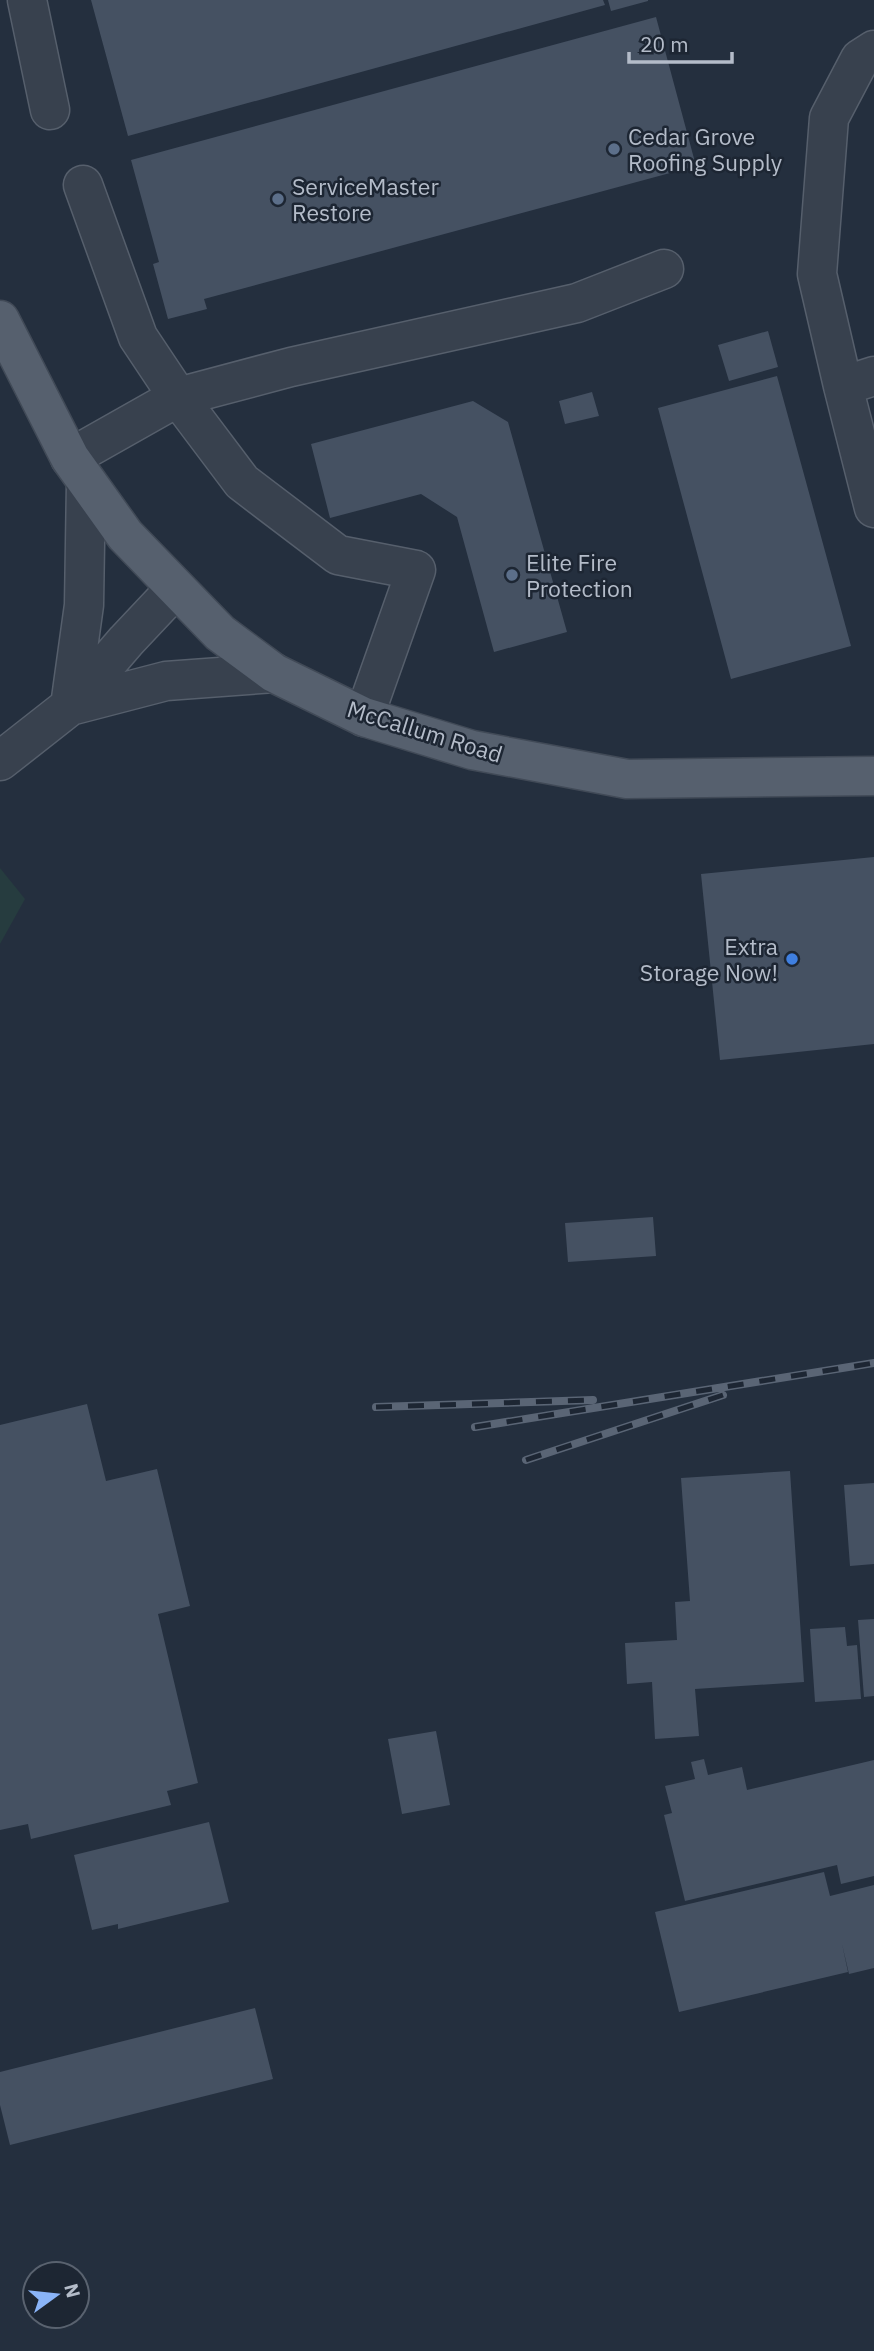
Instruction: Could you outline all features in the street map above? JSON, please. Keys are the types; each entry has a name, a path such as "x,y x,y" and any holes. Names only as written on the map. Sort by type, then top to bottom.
{"main road":[{"name":"McCallum Road","path":"0,320 78,470 125,535 220,633 274,673 364,717 472,750 627,779 874,776"}],"street":[{"path":"27,0 50,110"},
{"path":"874,50 860,59 830,118 817,274 858,381 874,508"},
{"path":"83,185 138,337 178,397 242,482 338,555 416,570 364,717"},
{"path":"70,706 84,605 78,470 178,397 290,367 577,303 664,269"},
{"path":"0,761 70,706 126,641 176,589"},
{"path":"70,706 166,681 274,673"}],"green space":[{"path":"0,868 25,899 0,944"}],"building":[{"path":"91,0 603,0 605,5 128,136"},
{"path":"608,0 648,0 648,1 611,11"},
{"path":"656,17 696,166 204,299 207,309 168,319 153,264 159,262 131,160"},
{"path":"768,331 778,367 729,381 718,345"},
{"path":"777,376 851,646 731,679 658,408"},
{"path":"592,392 599,416 565,424 559,401"},
{"name":"Elite Fire Protection","path":"473,401 508,422 567,632 494,652 457,517 421,494 330,518 311,444"},
{"name":"Extra Storage Now!","path":"874,857 874,1044 720,1060 701,874"},
{"path":"653,1217 656,1256 568,1262 565,1223"},
{"path":"87,1404 106,1481 157,1469 190,1606 158,1614 198,1783 167,1791 171,1805 31,1839 28,1824 0,1830 0,1425"},
{"path":"790,1471 804,1682 695,1689 699,1736 655,1739 652,1682 627,1684 625,1643 677,1640 675,1602 690,1601 681,1478"},
{"path":"874,1483 874,1564 850,1566 844,1485"},
{"path":"874,1619 874,1696 864,1697 858,1620"},
{"path":"845,1627 847,1646 857,1645 861,1699 815,1702 810,1629"},
{"path":"436,1731 450,1805 402,1814 388,1739"},
{"path":"704,1759 708,1775 742,1767 747,1790 874,1760 874,1876 841,1884 837,1865 685,1901 664,1815 672,1813 665,1786 695,1779 691,1762"},
{"path":"209,1822 229,1902 118,1929 118,1924 92,1930 74,1855"},
{"path":"824,1872 830,1896 874,1885 874,1968 849,1974 842,1944 848,1972 679,2012 655,1912"},
{"path":"255,2008 273,2079 10,2145 0,2105 0,2072"}],"railway":[{"path":"475,1427 874,1363"},
{"path":"526,1460 723,1395"},
{"path":"376,1407 593,1400"}],"place":[{"name":"Cedar Grove Roofing Supply","path":"614,149"},
{"name":"ServiceMaster Restore","path":"278,199"},
{"name":"Elite Fire Protection","path":"512,575"},
{"name":"Extra Storage Now!","path":"792,959"}]}
